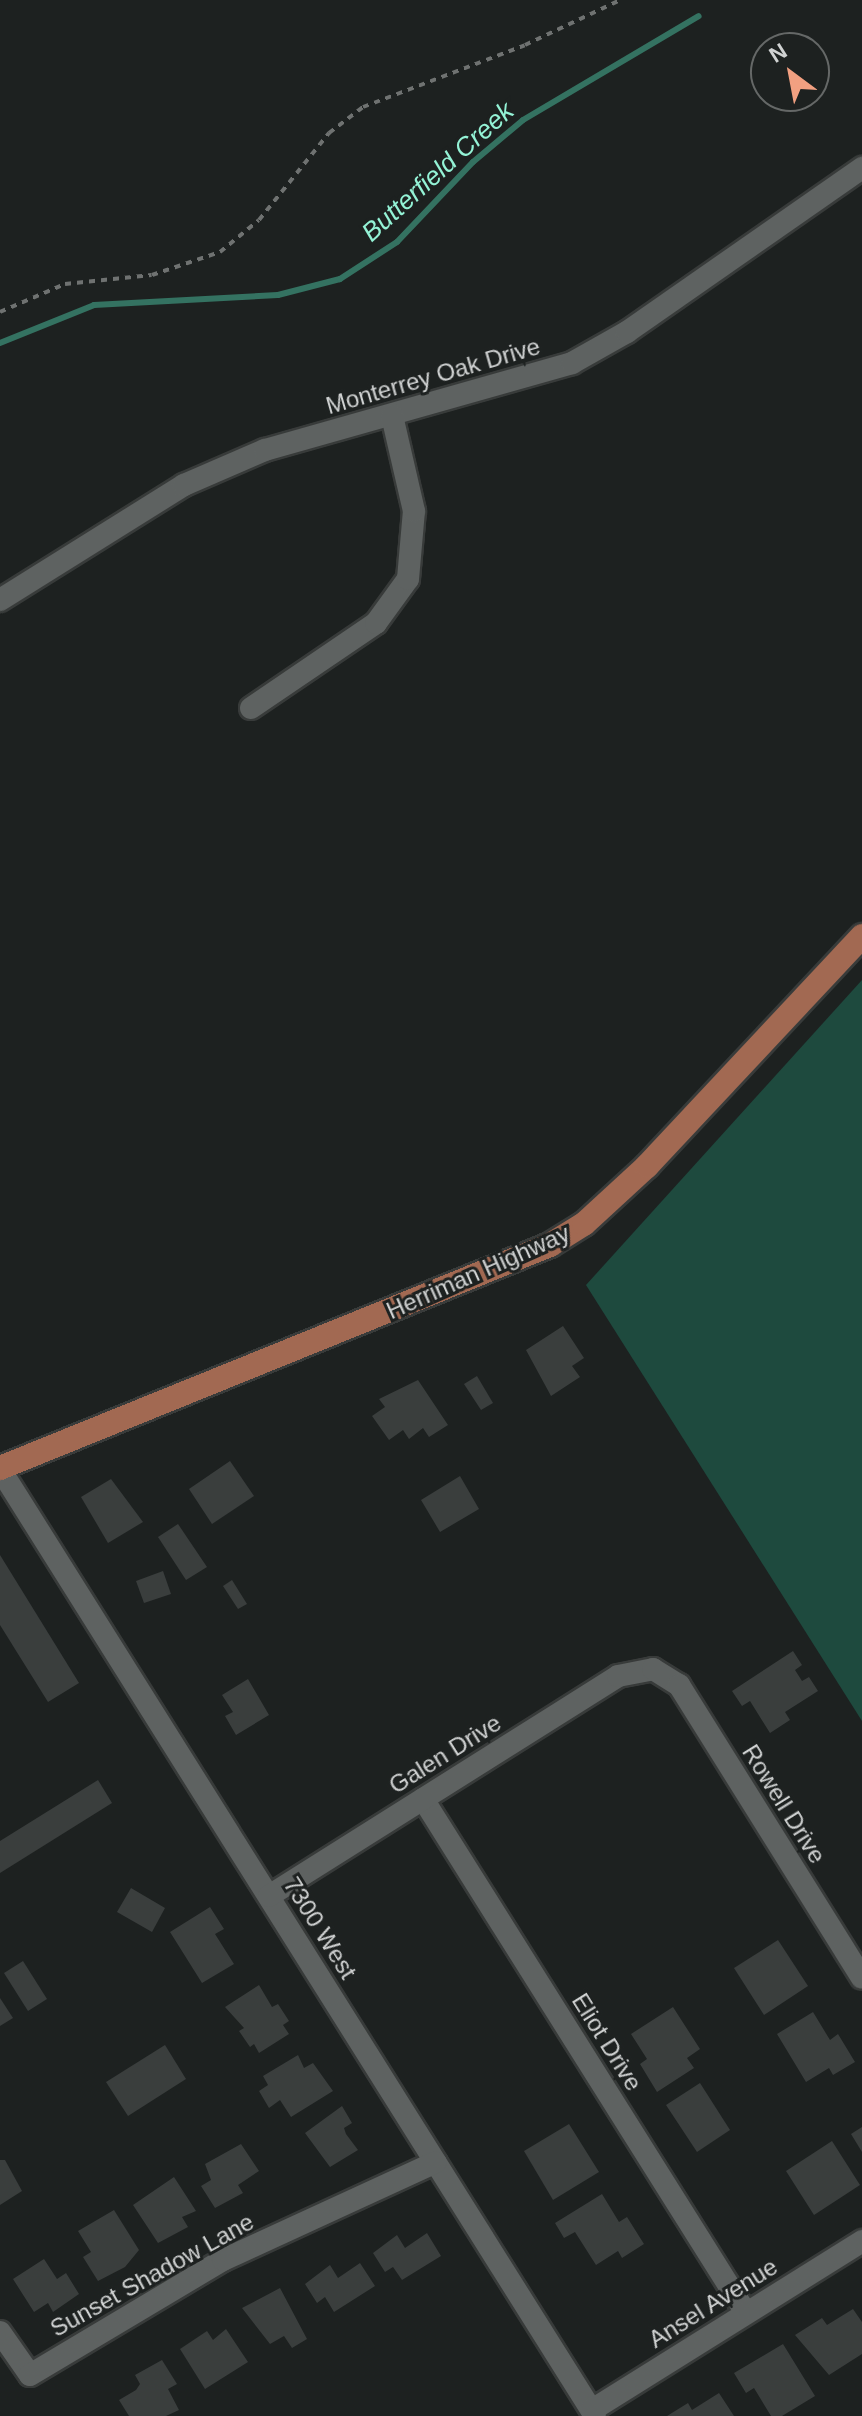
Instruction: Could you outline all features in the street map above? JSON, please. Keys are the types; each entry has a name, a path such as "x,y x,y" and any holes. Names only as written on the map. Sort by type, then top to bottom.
{"main road":[{"name":"Herriman Highway","path":"0,1468 550,1245 584,1224 637,1176 862,936"}],"street":[{"name":"Monterrey Oak Drive","path":"0,600 184,485 265,450 572,363 627,332 862,168"},
{"path":"251,708 376,623 408,579 414,511 392,416"},
{"name":"7300 West","path":"0,1468 594,2413"},
{"name":"Galen Drive","path":"269,1896 618,1676 653,1669"},
{"name":"Rowell Drive","path":"653,1669 679,1685 862,1978"},
{"name":"Eliot Drive","path":"423,1799 746,2313"},
{"name":"Sunset Shadow Lane","path":"0,2332 30,2375 223,2260 436,2162"},
{"name":"Ansel Avenue","path":"594,2413 862,2241"}],"path":[{"path":"0,312 65,284 152,275 220,252 259,220 329,133 363,107 525,45 620,0"}],"green space":[{"path":"862,980 862,1721 586,1285"}],"building":[{"path":"563,1326 584,1358 572,1366 580,1377 551,1396 526,1350"},
{"path":"477,1376 493,1403 481,1410 464,1384"},
{"path":"418,1380 448,1425 429,1437 423,1428 409,1439 403,1430 389,1440 372,1416 385,1407 379,1399"},
{"path":"230,1461 254,1496 212,1524 189,1489"},
{"path":"460,1476 479,1509 440,1532 421,1500"},
{"path":"111,1479 143,1522 108,1543 81,1497"},
{"path":"178,1524 207,1567 186,1580 158,1537"},
{"path":"0,1555 79,1683 48,1702 0,1625"},
{"path":"163,1571 171,1594 144,1603 136,1581"},
{"path":"232,1580 247,1604 238,1609 223,1586"},
{"path":"793,1651 802,1665 795,1670 802,1681 809,1677 818,1691 785,1712 790,1720 770,1733 750,1701 742,1706 732,1691"},
{"path":"248,1679 269,1715 236,1735 225,1716 233,1712 222,1695"},
{"path":"98,1780 112,1803 0,1873 0,1841"},
{"path":"131,1888 165,1908 152,1932 117,1912"},
{"path":"210,1907 224,1929 215,1934 234,1964 202,1983 170,1932"},
{"path":"778,1940 808,1986 764,2015 734,1968"},
{"path":"23,1961 47,1999 28,2011 4,1973"},
{"path":"259,1985 272,2007 278,2004 289,2021 283,2025 289,2034 259,2053 254,2044 250,2047 239,2031 244,2028 225,2007"},
{"path":"0,1998 13,2018 0,2026"},
{"path":"673,2007 700,2049 687,2058 694,2068 657,2092 640,2064 647,2059 631,2034"},
{"path":"813,2012 830,2040 838,2034 855,2062 833,2075 829,2068 806,2082 777,2034"},
{"path":"165,2045 186,2079 128,2116 106,2082"},
{"path":"298,2055 304,2068 313,2063 333,2091 291,2117 280,2100 269,2108 259,2091 268,2085 263,2076"},
{"path":"700,2083 730,2130 697,2152 666,2105"},
{"path":"342,2106 352,2123 344,2128 346,2134 358,2150 330,2167 305,2133"},
{"path":"569,2124 599,2172 553,2200 524,2151"},
{"path":"862,2127 862,2152 851,2134"},
{"path":"832,2141 860,2185 814,2215 786,2171"},
{"path":"241,2144 259,2171 238,2185 243,2193 215,2208 201,2186 211,2180 205,2164"},
{"path":"0,2160 5,2160 22,2191 0,2205"},
{"path":"174,2177 196,2211 182,2217 188,2227 158,2243 133,2205"},
{"path":"602,2194 619,2222 627,2217 644,2244 622,2258 618,2251 596,2265 575,2232 564,2238 555,2223"},
{"path":"114,2210 139,2250 125,2267 98,2281 83,2257 91,2252 78,2231"},
{"path":"427,2233 441,2256 402,2280 393,2267 385,2272 373,2253 397,2235 405,2248"},
{"path":"44,2259 57,2279 66,2273 79,2294 53,2312 48,2303 34,2312 13,2279"},
{"path":"360,2263 375,2286 334,2312 325,2297 317,2303 305,2284 330,2265 338,2278"},
{"path":"280,2288 307,2339 292,2348 284,2336 270,2344 242,2308"},
{"path":"853,2309 862,2322 862,2354 829,2375 795,2335 822,2318 827,2325"},
{"path":"226,2329 248,2362 205,2389 180,2349 207,2331 213,2340"},
{"path":"783,2344 815,2396 782,2416 771,2416 754,2388 746,2393 734,2373"},
{"path":"162,2360 177,2384 168,2389 179,2410 166,2416 129,2416 119,2400 140,2384 135,2375"},
{"path":"719,2393 734,2416 667,2416 688,2403 692,2410"}],"waterway":[{"name":"Butterfield Creek","path":"0,343 94,305 278,295 340,279 397,242 473,162 523,120 699,16"}]}
